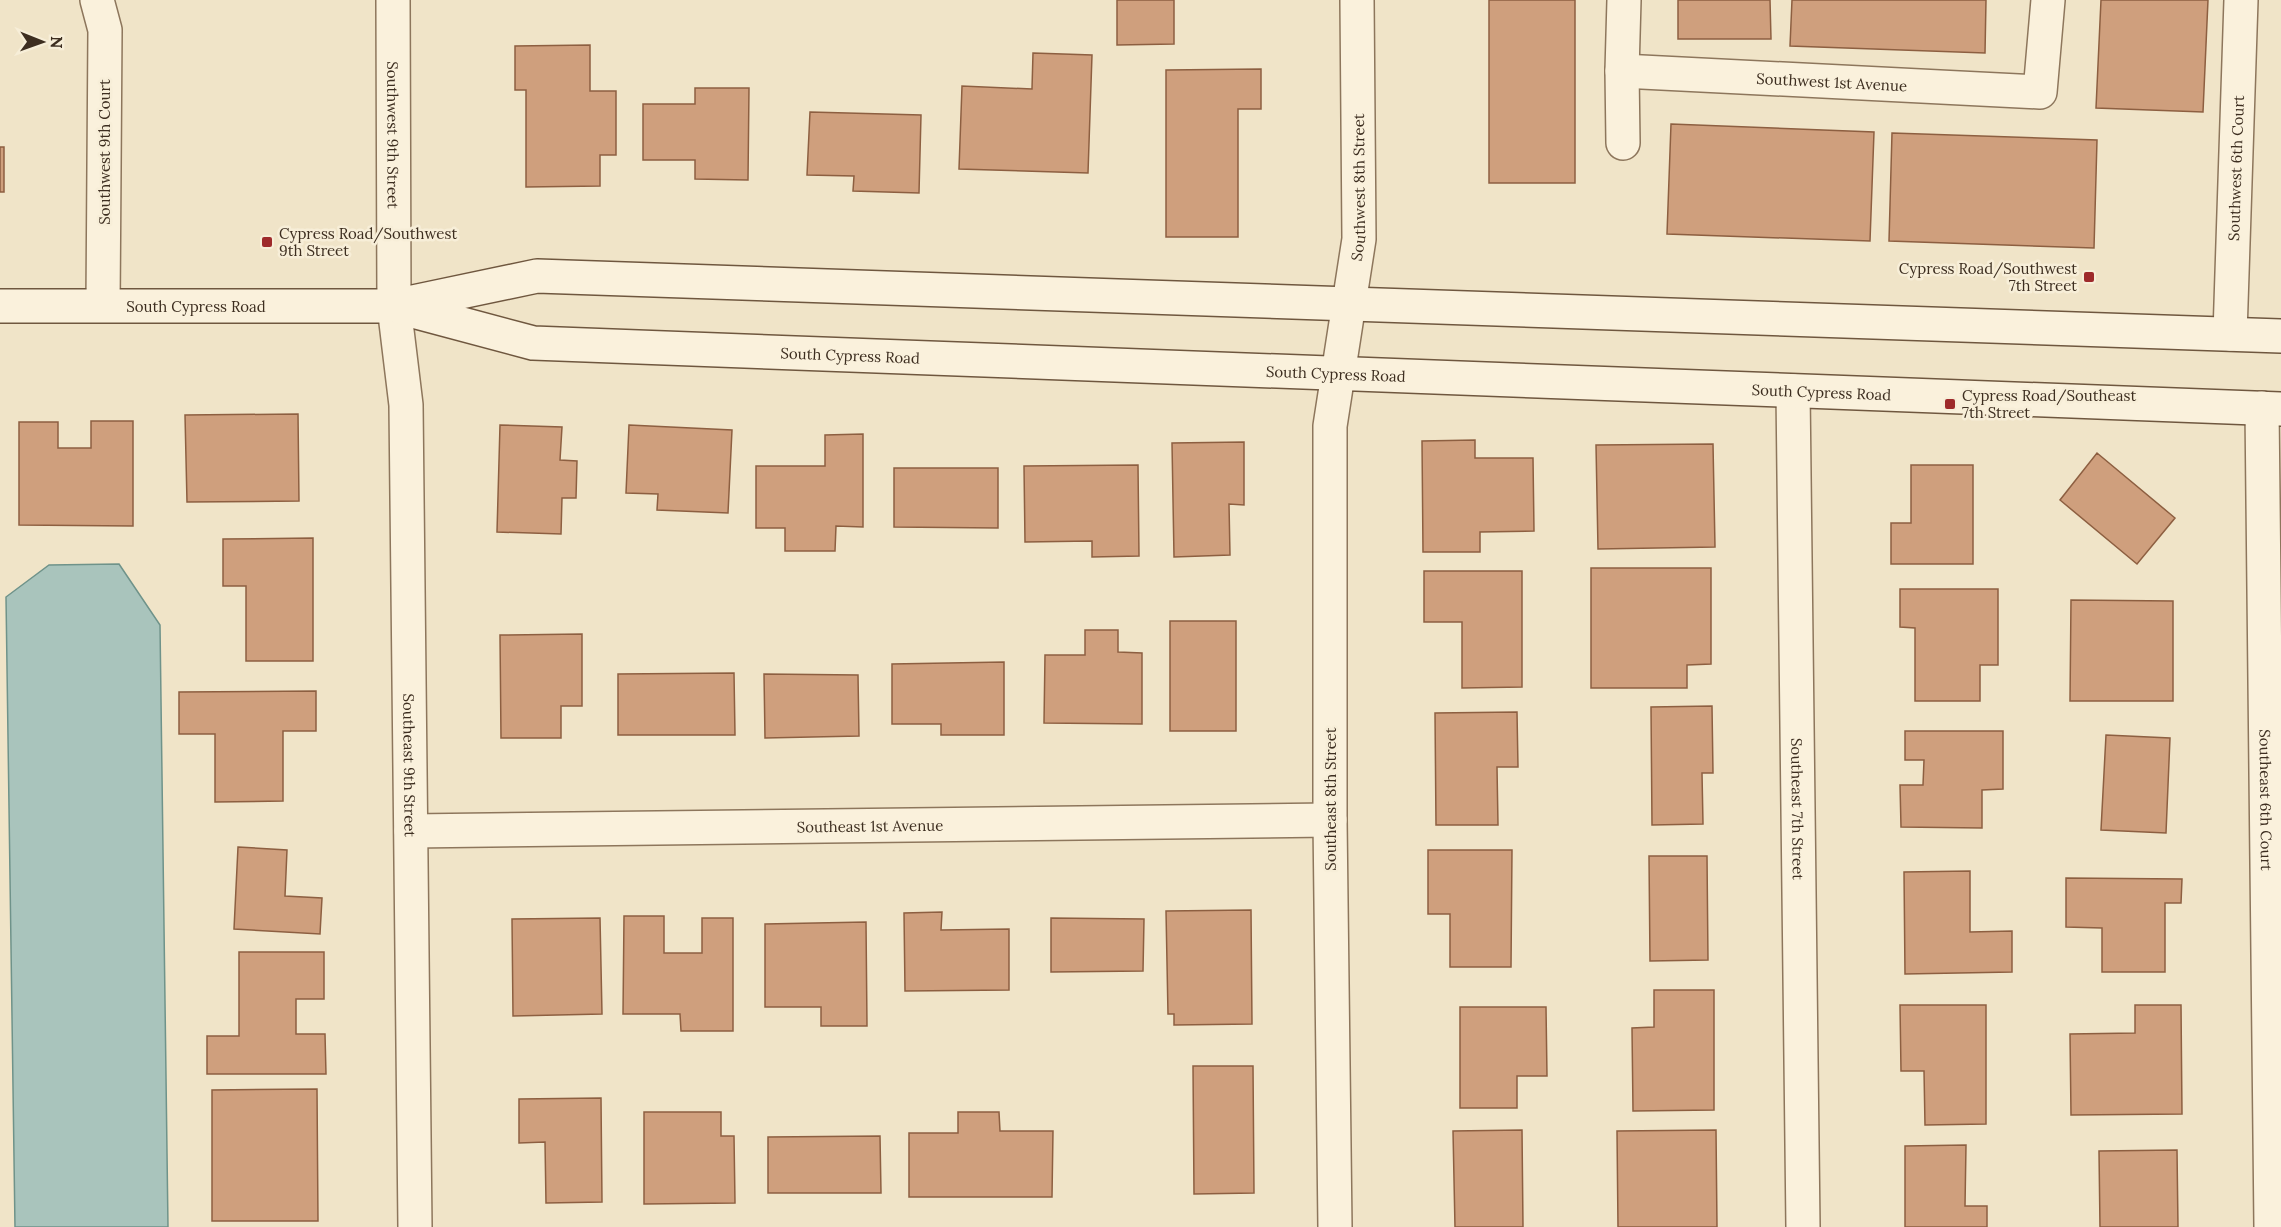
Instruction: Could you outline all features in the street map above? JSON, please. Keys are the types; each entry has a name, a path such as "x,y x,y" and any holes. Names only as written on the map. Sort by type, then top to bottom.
{"street":[{"name":"Southwest 9th Court","path":"97,0 105,30 103,305"},
{"name":"Southwest 9th Street","path":"393,0 394,306"},
{"name":"Southwest 8th Street","path":"1338,372 1359,239 1357,0"},
{"path":"1623,143 1624,0"},
{"name":"Southwest 1st Avenue","path":"1622,71 2040,92 2048,0"},
{"name":"Southwest 6th Court","path":"2230,334 2241,0"},
{"name":"South Cypress Road","path":"0,306 394,306 537,276 2281,336"},
{"name":"South Cypress Road","path":"394,306 533,343 2272,408"},
{"name":"Southeast 9th Street","path":"394,306 406,405 415,1227"},
{"name":"Southeast 8th Street","path":"1335,1227 1330,820 1330,426 1338,372"},
{"name":"Southeast 7th Street","path":"1793,391 1803,1227"},
{"name":"Southeast 6th Court","path":"2271,1227 2272,408"},
{"name":"Southeast 1st Avenue","path":"411,831 1330,820"}],"water":[{"path":"119,564 160,625 168,1227 15,1227 6,597 49,565"}],"building":[{"path":"1117,0 1174,0 1174,44 1117,45"},
{"path":"1489,0 1575,0 1575,183 1489,183"},
{"path":"1678,0 1770,0 1771,39 1678,39"},
{"path":"1792,0 1986,0 1985,53 1790,46"},
{"path":"2101,0 2208,0 2203,112 2096,108"},
{"path":"590,45 590,91 616,91 616,155 600,155 600,186 526,187 526,90 515,90 515,46"},
{"path":"1033,53 1092,55 1088,173 959,169 962,86 1032,89"},
{"path":"1261,69 1261,109 1238,109 1238,237 1166,237 1166,70"},
{"path":"695,88 749,88 748,180 695,179 695,160 643,160 643,104 695,104"},
{"path":"810,112 921,115 919,193 853,191 854,176 807,175"},
{"path":"1671,124 1874,132 1870,241 1667,234"},
{"path":"1892,133 2097,140 2094,248 1889,241"},
{"path":"0,147 4,147 4,192 0,192"},
{"path":"298,414 299,501 187,502 185,415"},
{"path":"91,421 133,421 133,526 19,525 19,422 58,422 58,448 91,448"},
{"path":"500,425 562,427 560,460 577,461 576,498 562,498 561,534 497,532"},
{"path":"629,425 732,430 728,513 657,510 658,494 626,493"},
{"path":"863,434 863,527 836,526 835,551 785,551 785,528 756,528 756,466 825,466 825,435"},
{"path":"1475,440 1475,458 1533,458 1534,531 1480,532 1480,552 1423,552 1422,441"},
{"path":"1244,442 1244,505 1229,504 1230,555 1174,557 1172,443"},
{"path":"1713,444 1715,547 1598,549 1596,445"},
{"path":"2097,453 2175,518 2137,564 2060,500"},
{"path":"1138,465 1139,556 1092,557 1092,541 1025,542 1024,466"},
{"path":"1911,465 1973,465 1973,564 1891,564 1891,523 1911,523"},
{"path":"894,468 998,468 998,528 894,527"},
{"path":"313,538 313,661 246,661 246,586 223,586 223,539"},
{"path":"1591,568 1711,568 1711,664 1687,665 1687,688 1591,688"},
{"path":"1424,571 1522,571 1522,687 1462,688 1462,622 1424,622"},
{"path":"1900,589 1998,589 1998,665 1980,665 1980,701 1915,701 1915,628 1900,627"},
{"path":"2071,600 2173,601 2173,701 2070,701"},
{"path":"1170,621 1236,621 1236,731 1170,731"},
{"path":"1085,630 1118,630 1118,652 1142,653 1142,724 1044,723 1045,655 1085,655"},
{"path":"582,634 582,706 561,706 561,738 501,738 500,635"},
{"path":"1004,662 1004,735 941,735 941,724 892,724 892,664"},
{"path":"734,673 735,735 618,735 618,674"},
{"path":"764,674 858,675 859,736 765,738"},
{"path":"316,691 316,731 283,731 283,801 215,802 215,734 179,734 179,692"},
{"path":"1712,706 1713,773 1702,773 1703,824 1652,825 1651,707"},
{"path":"1517,712 1518,767 1497,767 1498,825 1436,825 1435,713"},
{"path":"1905,731 2003,731 2003,789 1982,790 1982,828 1901,827 1900,785 1923,785 1924,760 1905,760"},
{"path":"2106,735 2170,738 2166,833 2101,830"},
{"path":"238,847 287,850 285,896 322,898 320,934 234,929"},
{"path":"1428,850 1512,850 1511,967 1450,967 1450,914 1428,914"},
{"path":"1649,856 1707,856 1708,960 1650,961"},
{"path":"1970,871 1970,932 2012,931 2012,972 1905,974 1904,872"},
{"path":"2066,878 2182,879 2181,903 2165,903 2165,972 2102,972 2102,928 2066,927"},
{"path":"1251,910 1252,1024 1174,1025 1174,1014 1168,1014 1166,911"},
{"path":"942,912 941,930 1009,929 1009,990 905,991 904,913"},
{"path":"624,916 664,916 664,953 702,953 702,918 733,918 733,1031 681,1031 680,1014 623,1014"},
{"path":"600,918 602,1014 513,1016 512,919"},
{"path":"1051,918 1144,919 1143,971 1051,972"},
{"path":"866,922 867,1026 821,1026 821,1007 765,1007 765,924"},
{"path":"239,952 324,952 324,999 296,999 296,1034 325,1034 326,1074 207,1074 207,1036 239,1036"},
{"path":"1654,990 1714,990 1714,1110 1633,1111 1632,1028 1654,1027"},
{"path":"1900,1005 1986,1005 1986,1124 1925,1125 1924,1071 1901,1071"},
{"path":"2135,1005 2181,1005 2182,1114 2071,1115 2070,1034 2135,1033"},
{"path":"1460,1007 1546,1007 1547,1076 1517,1076 1517,1108 1460,1108"},
{"path":"1193,1066 1253,1066 1254,1193 1194,1194"},
{"path":"317,1089 318,1221 212,1221 212,1090"},
{"path":"601,1098 602,1202 546,1203 545,1142 519,1143 519,1099"},
{"path":"644,1112 721,1112 721,1136 734,1136 735,1203 644,1204"},
{"path":"958,1112 999,1112 1000,1131 1053,1131 1052,1197 909,1197 909,1133 958,1133"},
{"path":"1522,1130 1523,1227 1455,1227 1453,1131"},
{"path":"1716,1130 1717,1227 1618,1227 1617,1131"},
{"path":"880,1136 881,1193 768,1193 768,1137"},
{"path":"1966,1145 1965,1206 1987,1206 1987,1227 1905,1227 1905,1146"},
{"path":"2177,1150 2178,1227 2100,1227 2099,1151"}],"place":[{"name":"Cypress Road/Southwest 9th Street","path":"267,242"},
{"name":"Cypress Road/Southwest 7th Street","path":"2089,277"},
{"name":"Cypress Road/Southeast 7th Street","path":"1950,404"}]}
